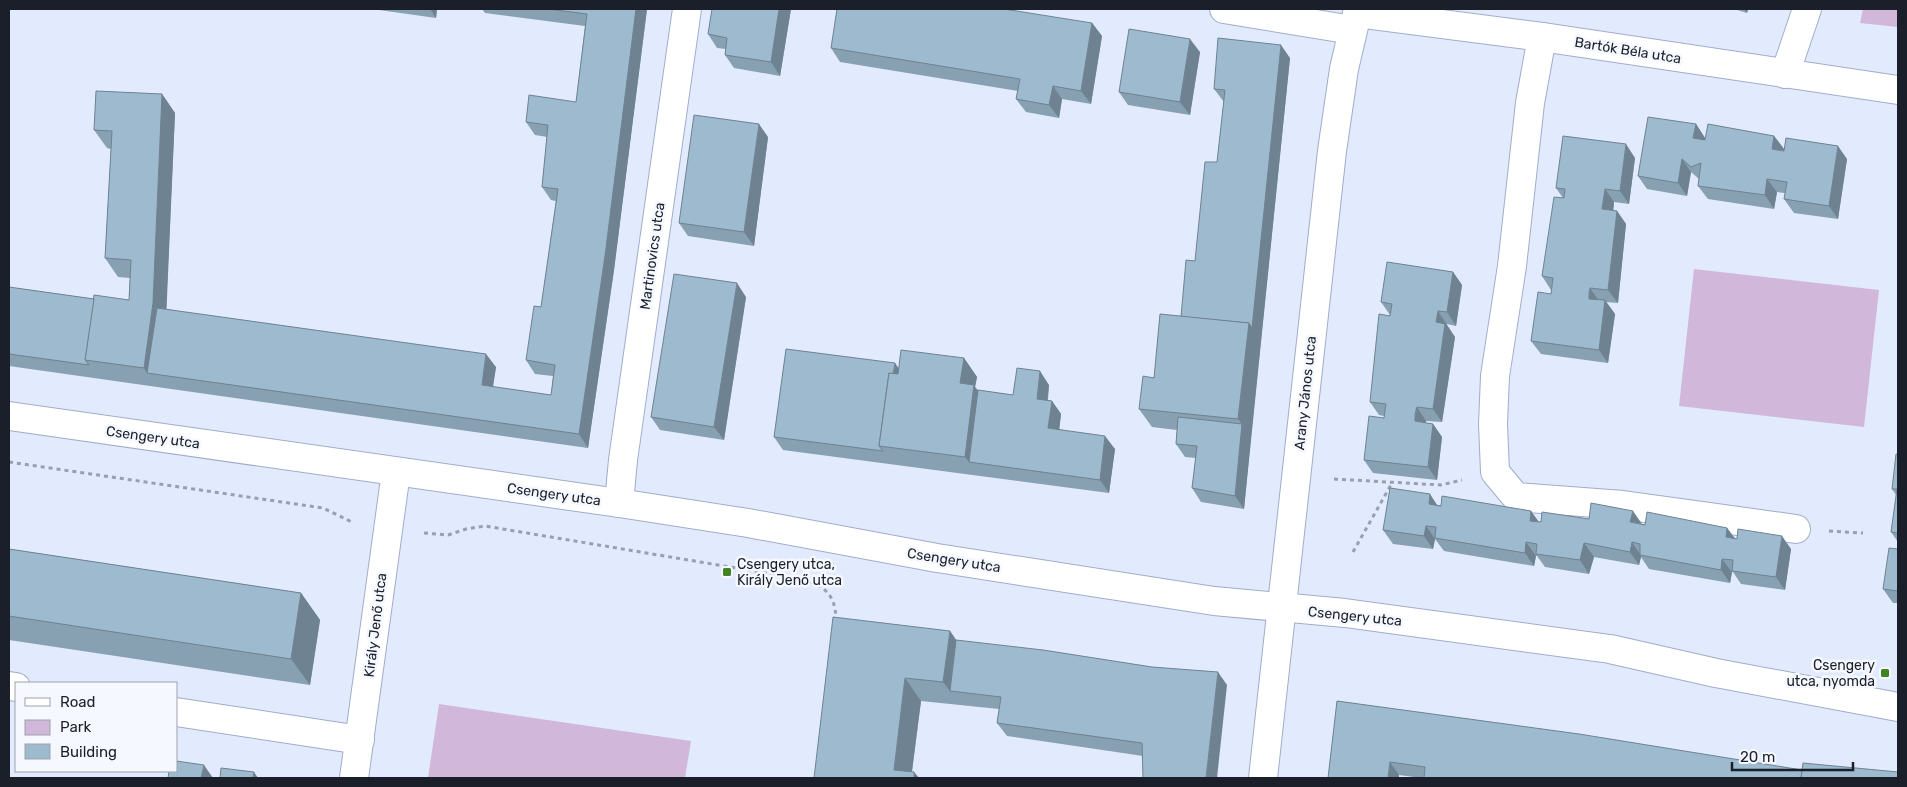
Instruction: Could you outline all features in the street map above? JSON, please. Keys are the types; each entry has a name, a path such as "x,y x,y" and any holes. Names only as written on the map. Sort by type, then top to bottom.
{"street":[{"name":"Martinovics utca","path":"620,503 623,460 687,9"},
{"name":"Bartók Béla utca","path":"1224,9 1356,18 1542,37 1898,90"},
{"path":"1786,74 1807,9"},
{"name":"Arany János utca","path":"1263,778 1332,151 1356,18"},
{"path":"1542,37 1530,103 1512,266 1495,376 1493,424 1495,472 1516,497 1623,505 1796,528"},
{"name":"Csengery utca","path":"9,416 620,503 748,523 937,558 1214,601 1345,613 1610,650 1716,673 1898,706"},
{"name":"Király Jenő utca","path":"354,778 396,472"},
{"path":"178,712 360,740"}],"path":[{"path":"9,462 323,508 355,524"},
{"path":"1334,479 1441,485"},
{"path":"1353,552 1392,482"},
{"path":"421,532 448,535 466,528 485,526 796,578 815,583 830,593 836,612 836,630"}],"green space":[{"path":"1863,9 1898,9 1898,27 1860,23"},
{"path":"1694,269 1879,290 1864,427 1679,406"},
{"path":"439,704 691,741 685,778 428,778"}],"building":[{"path":"548,9 636,9 605,256 579,434 147,373 157,308 486,354 482,385 551,395 555,365 526,360 534,306 541,307 558,189 542,187 548,125 526,122 529,95 576,102 587,14"},
{"path":"712,9 779,9 771,62 725,55 727,38 708,34"},
{"path":"837,9 1004,9 1092,23 1081,91 1053,86 1049,105 1016,99 1020,79 831,48"},
{"path":"1129,29 1190,39 1180,102 1119,92"},
{"path":"1218,38 1281,45 1252,328 1249,323 1181,317 1186,260 1195,261 1205,162 1217,162 1225,90 1214,89"},
{"path":"96,91 162,94 153,303 144,368 85,360 94,295 129,300 131,260 105,258 112,131 94,130"},
{"path":"694,115 759,124 744,232 679,223"},
{"path":"1648,117 1696,124 1693,138 1705,140 1708,124 1774,136 1772,149 1784,151 1786,138 1838,146 1829,206 1784,199 1787,182 1767,179 1765,195 1698,186 1701,163 1691,167 1682,159 1678,183 1638,176"},
{"path":"1563,136 1626,144 1620,191 1605,189 1602,209 1617,211 1608,290 1590,288 1589,293 1589,299 1605,300 1599,350 1531,341 1538,292 1551,294 1553,278 1542,276 1554,197 1564,198 1565,189 1556,188"},
{"path":"1387,262 1453,272 1447,312 1438,311 1436,322 1445,324 1433,409 1417,407 1415,414 1415,421 1433,424 1428,467 1364,460 1369,416 1384,418 1386,404 1370,402 1379,314 1390,316 1392,304 1381,302"},
{"path":"674,274 737,283 714,427 651,417"},
{"path":"9,287 94,299 85,360 89,365 9,354"},
{"path":"1160,314 1249,323 1238,419 1139,409 1143,376 1154,378"},
{"path":"786,349 895,363 893,374 889,373 879,446 883,451 774,437"},
{"path":"901,350 964,358 960,383 974,385 965,457 879,446 889,373 898,374"},
{"path":"1017,368 1040,371 1037,399 1052,401 1048,428 1105,436 1100,480 969,462 978,390 1013,395"},
{"path":"1178,417 1242,424 1235,496 1192,488 1197,446 1176,444"},
{"path":"1896,454 1898,454 1898,533 1891,532 1897,489 1892,489"},
{"path":"1390,488 1430,494 1429,504 1441,506 1442,496 1531,511 1530,521 1541,522 1542,512 1589,519 1591,503 1633,511 1630,522 1645,525 1647,512 1727,528 1726,537 1737,539 1738,529 1782,536 1776,577 1732,571 1733,560 1722,559 1721,570 1640,555 1640,544 1632,542 1630,552 1584,543 1580,560 1536,554 1537,544 1526,542 1525,553 1435,538 1436,527 1426,526 1424,536 1383,530"},
{"path":"1889,548 1898,549 1898,591 1883,589"},
{"path":"9,549 301,593 291,659 9,616"},
{"path":"833,617 950,631 943,682 905,678 894,770 914,772 914,778 814,778"},
{"path":"956,640 1043,650 1152,667 1218,672 1206,778 1143,778 1142,743 997,723 1001,697 950,691"},
{"path":"1337,701 1579,734 1802,770 1801,778 1424,778 1425,767 1390,762 1388,778 1328,778"},
{"path":"178,761 204,765 201,778 168,778 169,772 178,772"},
{"path":"1803,763 1898,772 1898,778 1801,778"},
{"path":"221,768 254,772 253,778 220,778"}],"place":[{"name":"Csengery utca, Király Jenő utca","path":"727,572"},
{"name":"Csengery utca, nyomda","path":"1885,673"}]}
